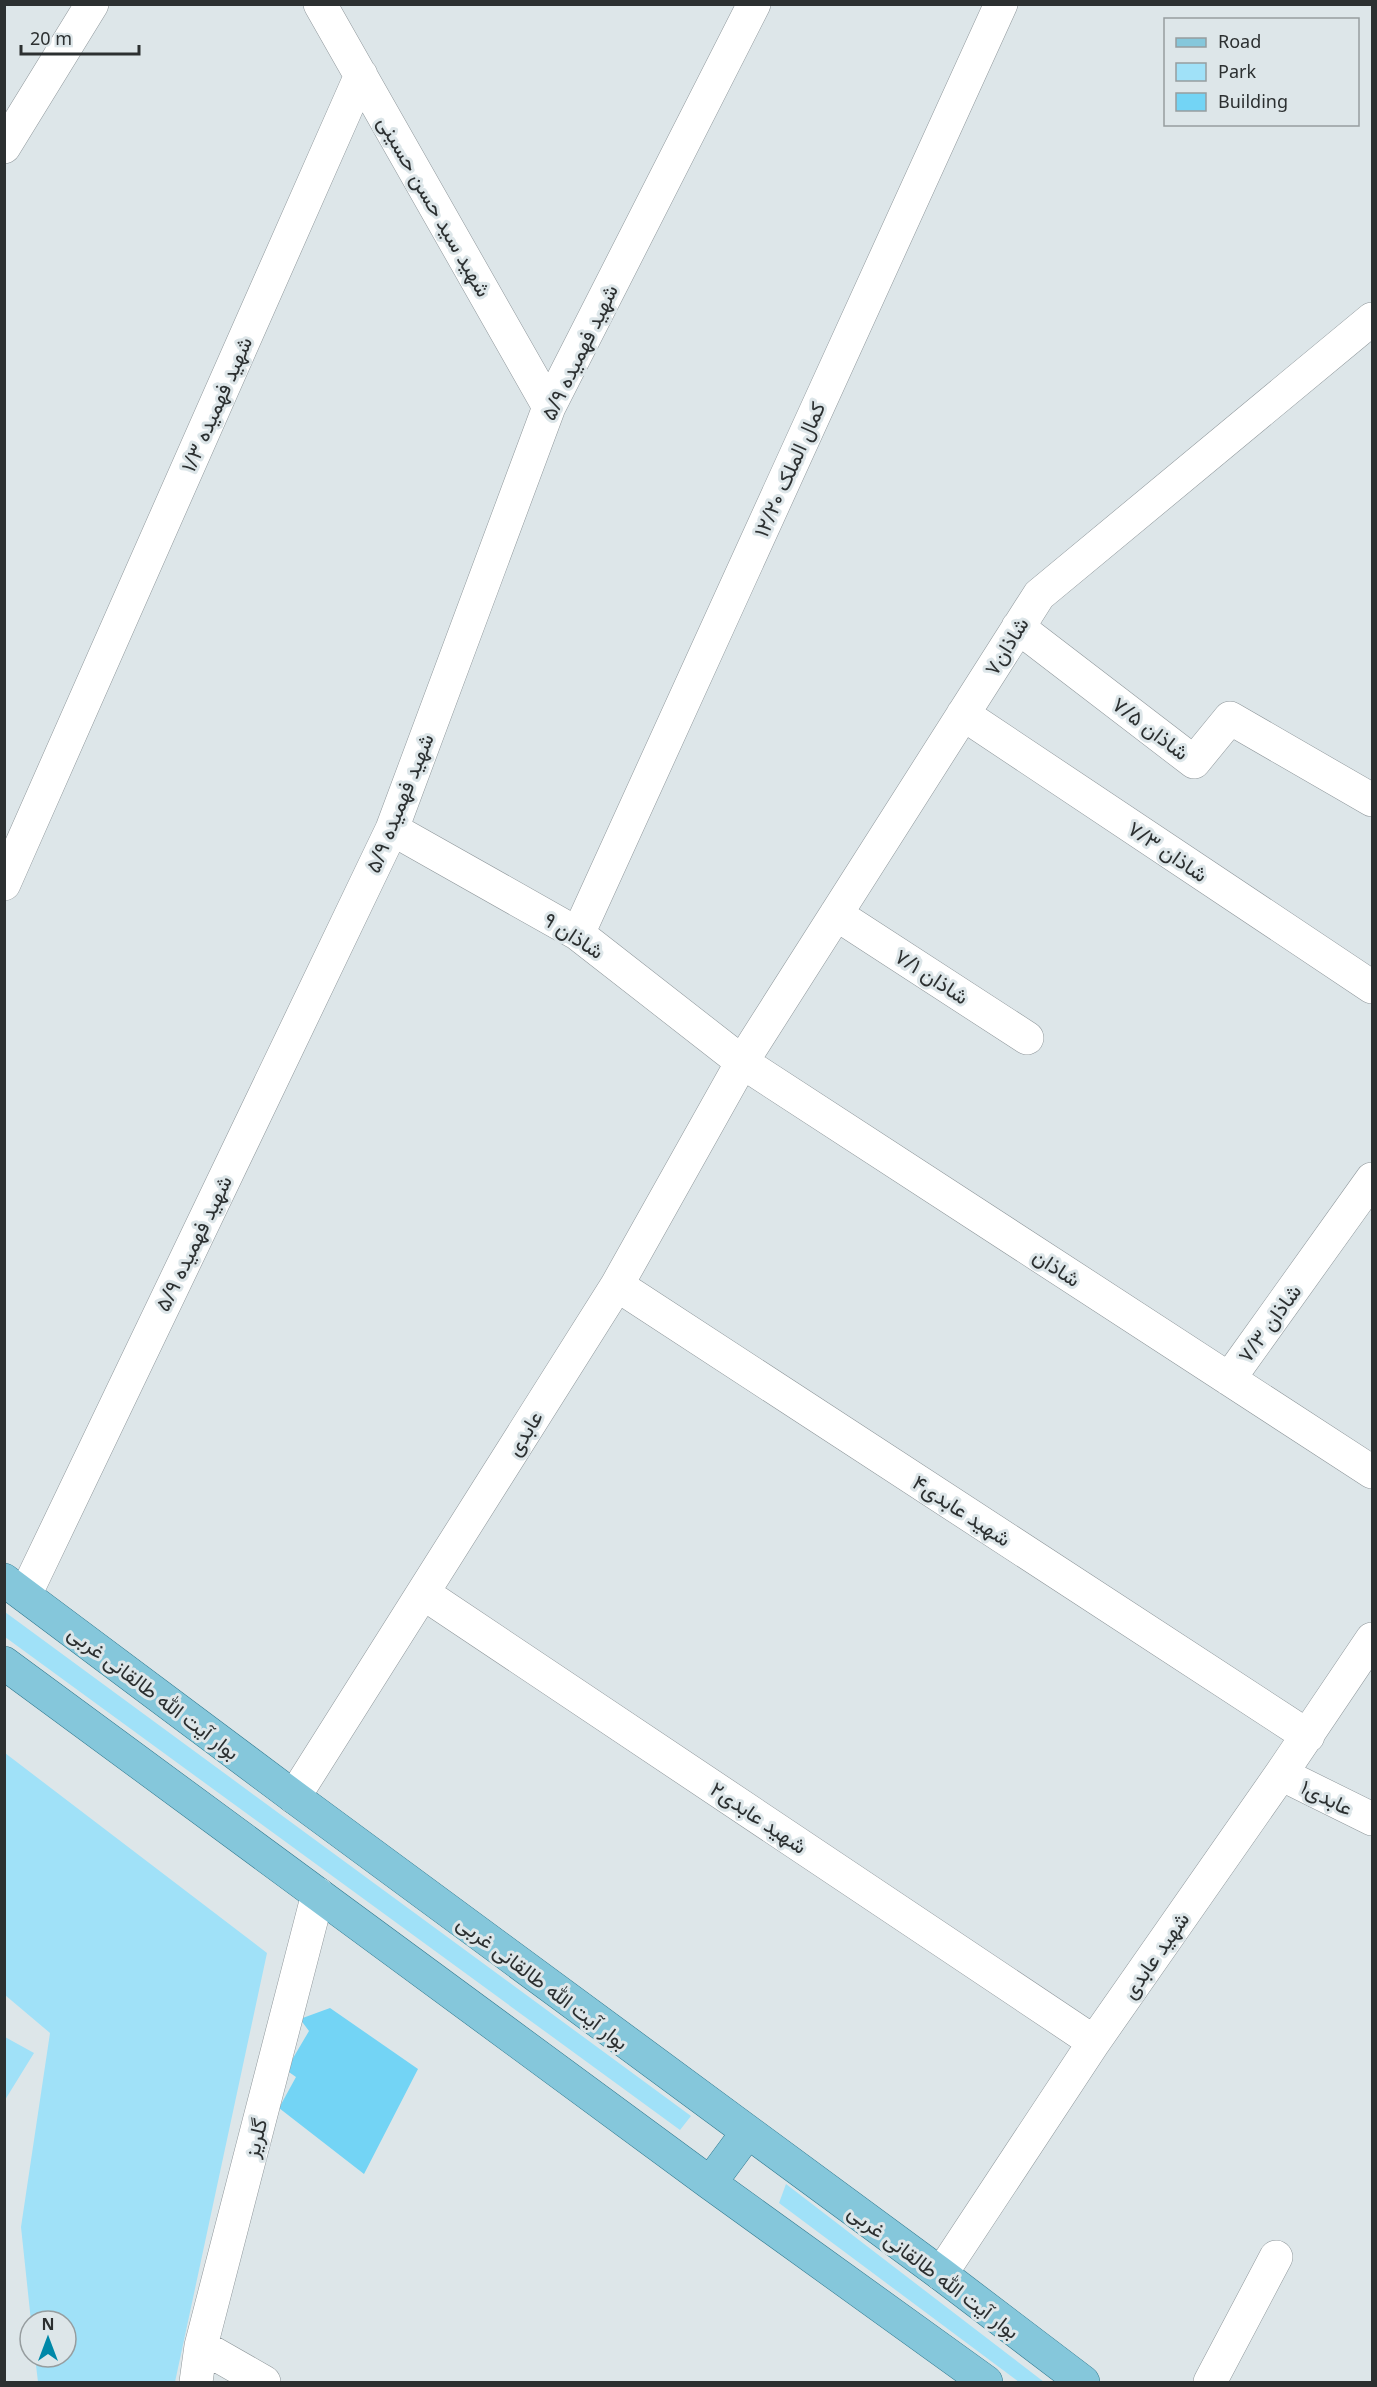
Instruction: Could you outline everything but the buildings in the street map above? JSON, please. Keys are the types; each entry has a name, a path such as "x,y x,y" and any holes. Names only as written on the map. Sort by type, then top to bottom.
{"main road":[{"name":"بوار آیت الله طالقانی غربی","path":"15,1587 294,1797 941,2274 1083,2382"},
{"path":"4,1663 710,2183 986,2382"},
{"path":"710,2183 747,2133"}],"street":[{"path":"4,147 92,4"},
{"name":"شهید سید حسن حسینی","path":"320,4 549,407"},
{"name":"شهید فهمیده ۵/۹","path":"15,1587 392,830 549,407 754,4"},
{"name":"کمال الملک ۱۲/۲۰","path":"578,934 1000,4"},
{"name":"شهید فهمیده ۱/۳","path":"4,884 361,75"},
{"name":"شاذان۷","path":"742,1062 1038,595 1372,319"},
{"name":"شاذان ۷/۵","path":"1018,627 1194,762 1230,717 1372,800"},
{"name":"شاذان ۷/۳","path":"963,714 1372,987"},
{"name":"شاذان ۹","path":"392,830 578,934 742,1062"},
{"name":"شاذان ۷/۱","path":"836,914 1027,1038"},
{"name":"عابدی","path":"294,1797 617,1285 742,1062"},
{"name":"شاذان","path":"742,1062 1372,1472"},
{"name":"شاذان ۷/۳","path":"1228,1379 1372,1179"},
{"name":"شهید عابدی۴","path":"617,1285 1308,1736"},
{"name":"شهید عابدی۲","path":"423,1593 1094,2042"},
{"name":"شهید عابدی","path":"941,2274 1094,2042 1308,1736 1372,1639"},
{"name":"عابدی۱","path":"1281,1774 1372,1820"},
{"name":"گلریز","path":"196,2382 201,2346 318,1894"},
{"path":"1210,2382 1276,2257"},
{"path":"201,2346 264,2382"}],"green space":[{"path":"5,1612 691,2116 680,2130 5,1637"},
{"path":"5,1753 267,1953 175,2382 38,2382 36,2369 78,2369 78,2309 30,2309 21,2227 50,2033 5,1995"},
{"path":"5,2037 34,2053 5,2100"},
{"path":"786,2184 1044,2382 1019,2382 779,2203"}]}
